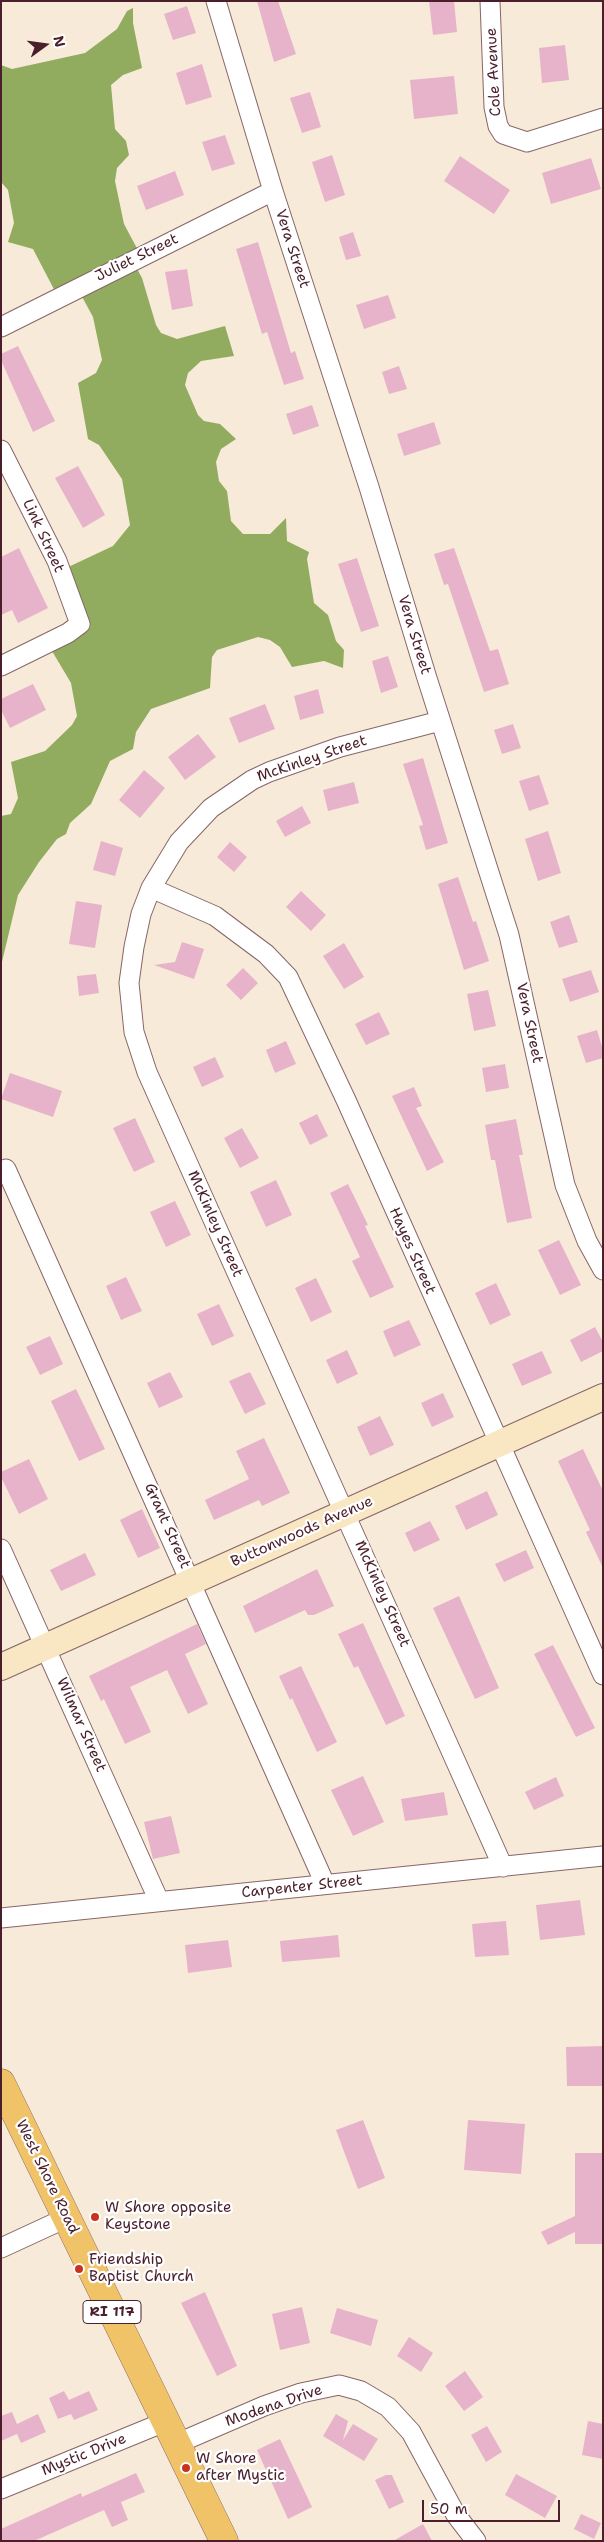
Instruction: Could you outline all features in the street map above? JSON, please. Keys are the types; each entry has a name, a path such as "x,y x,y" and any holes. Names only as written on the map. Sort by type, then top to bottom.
{"main road":[{"name":"West Shore Road","path":"1,2083 224,2541"}],"street":[{"name":"Vera Street","path":"216,1 274,191 369,487 440,721 509,935 566,1184 587,1241 603,1270"},
{"name":"Cole Avenue","path":"490,1 495,116 503,134 509,138 527,142 603,118"},
{"name":"Juliet Street","path":"1,327 274,191"},
{"name":"Link Street","path":"1,450 57,561 80,624 1,666"},
{"name":"McKinley Street","path":"440,721 340,747 252,780 224,798 200,818 179,842 151,888 134,947 129,982 132,1020 147,1072 503,1867"},
{"name":"Hayes Street","path":"151,888 215,916 266,954 288,977 346,1100 498,1445 603,1675"},
{"name":"Grant Street","path":"6,1169 192,1582 325,1884"},
{"name":"Buttonwoods Avenue","path":"1,1666 603,1397"},
{"name":"Wilmar Street","path":"1,1550 159,1901"},
{"name":"Carpenter Street","path":"1,1918 603,1856"},
{"path":"1,2248 66,2218"},
{"name":"Modena Drive","path":"172,2432 264,2406 301,2393 339,2385 361,2391 388,2408 411,2432 456,2515 476,2541"},
{"name":"Mystic Drive","path":"1,2489 172,2432"}],"green space":[{"path":"133,8 133,23 142,68 123,75 111,85 115,129 126,141 129,155 117,168 115,181 124,224 140,254 135,265 142,278 156,325 161,333 177,339 225,326 234,356 201,361 188,373 185,385 198,415 204,421 220,424 236,439 221,449 216,462 219,481 227,491 231,521 243,534 270,534 286,518 287,541 309,552 307,559 314,603 328,615 336,641 344,650 343,668 324,661 292,667 280,647 270,640 258,637 217,650 212,657 210,688 151,709 136,732 133,749 110,761 91,804 70,823 66,834 57,839 39,862 18,895 1,966 1,816 11,814 18,798 11,762 45,751 72,725 77,716 71,683 49,646 78,627 64,569 113,546 130,525 122,479 99,445 88,439 78,383 96,373 102,360 93,317 80,293 58,297 33,249 8,242 14,223 8,190 1,182 1,65 12,69 85,53 117,29 127,11"}],"building":[{"path":"257,1 278,1 296,54 274,62"},
{"path":"429,1 454,1 457,32 433,35"},
{"path":"187,6 196,33 173,40 164,14"},
{"path":"565,45 569,80 542,83 539,48"},
{"path":"202,64 212,97 186,105 176,73"},
{"path":"454,76 458,114 414,119 410,80"},
{"path":"310,92 321,127 302,133 290,98"},
{"path":"225,135 235,164 212,171 202,142"},
{"path":"332,155 345,195 325,202 312,162"},
{"path":"460,156 510,190 494,214 444,181"},
{"path":"591,158 601,189 551,204 542,173"},
{"path":"175,171 184,195 146,210 137,186"},
{"path":"353,232 361,256 346,260 339,237"},
{"path":"258,242 291,353 295,351 304,379 284,385 267,332 262,334 236,249"},
{"path":"187,269 193,306 172,310 165,272"},
{"path":"388,295 396,318 364,329 356,305"},
{"path":"18,346 55,421 33,432 1,360 1,354"},
{"path":"399,366 407,389 389,394 382,372"},
{"path":"312,405 319,426 293,435 286,414"},
{"path":"434,422 441,444 404,456 397,434"},
{"path":"78,466 105,515 83,528 55,478"},
{"path":"19,548 48,608 18,623 12,610 1,615 1,557"},
{"path":"454,548 490,651 498,649 509,684 484,692 448,584 444,585 434,554"},
{"path":"357,558 379,626 361,632 338,564"},
{"path":"388,656 398,687 381,693 372,661"},
{"path":"33,684 46,710 10,728 1,710 1,699"},
{"path":"318,689 324,713 300,720 294,696"},
{"path":"265,704 275,729 239,743 229,718"},
{"path":"513,724 521,748 502,754 494,730"},
{"path":"198,734 216,757 185,780 168,757"},
{"path":"423,758 448,843 426,850 419,826 423,825 403,764"},
{"path":"144,770 165,788 140,818 119,800"},
{"path":"539,775 549,804 529,811 519,781"},
{"path":"354,782 359,803 328,811 323,790"},
{"path":"302,806 311,823 285,837 276,821"},
{"path":"548,831 561,873 538,881 525,839"},
{"path":"101,841 123,848 115,876 93,870"},
{"path":"230,842 247,857 234,872 217,857"},
{"path":"458,877 473,922 476,921 489,961 464,970 438,884"},
{"path":"301,891 326,915 311,931 286,907"},
{"path":"76,901 102,905 95,948 69,944"},
{"path":"569,915 578,942 559,948 550,922"},
{"path":"182,942 204,949 194,979 154,965 175,962"},
{"path":"344,943 364,977 344,989 323,956"},
{"path":"243,968 258,983 241,1000 226,985"},
{"path":"591,970 599,992 570,1002 562,979"},
{"path":"96,974 99,993 79,996 77,976"},
{"path":"488,990 496,1026 474,1031 467,994"},
{"path":"379,1012 390,1034 366,1045 355,1024"},
{"path":"597,1030 603,1050 603,1058 586,1063 577,1036"},
{"path":"286,1041 296,1064 275,1073 266,1050"},
{"path":"215,1057 224,1077 202,1087 193,1067"},
{"path":"505,1064 509,1088 486,1092 482,1068"},
{"path":"10,1073 62,1091 53,1117 1,1099"},
{"path":"414,1087 422,1106 416,1108 444,1162 427,1171 392,1096"},
{"path":"317,1114 328,1136 310,1145 299,1123"},
{"path":"135,1118 155,1162 134,1172 113,1128"},
{"path":"516,1119 523,1155 519,1155 532,1218 507,1223 495,1160 491,1160 485,1125"},
{"path":"242,1128 259,1158 240,1168 224,1138"},
{"path":"276,1180 292,1215 266,1227 250,1192"},
{"path":"348,1184 368,1225 365,1226 394,1287 370,1298 352,1261 360,1257 330,1193"},
{"path":"175,1201 191,1235 166,1247 150,1212"},
{"path":"559,1240 581,1285 560,1295 538,1250"},
{"path":"126,1277 142,1311 121,1320 106,1286"},
{"path":"316,1278 332,1312 311,1322 295,1288"},
{"path":"496,1283 511,1315 490,1325 475,1293"},
{"path":"219,1304 234,1336 212,1346 197,1314"},
{"path":"409,1320 421,1345 394,1357 383,1331"},
{"path":"595,1327 603,1342 603,1351 581,1362 570,1340"},
{"path":"50,1336 63,1364 40,1375 26,1347"},
{"path":"347,1350 358,1374 337,1384 326,1360"},
{"path":"542,1351 552,1373 522,1386 512,1364"},
{"path":"170,1372 183,1397 159,1408 147,1383"},
{"path":"250,1372 266,1404 245,1414 229,1381"},
{"path":"76,1389 105,1449 79,1461 51,1401"},
{"path":"443,1393 454,1417 432,1427 421,1403"},
{"path":"380,1416 394,1445 370,1456 357,1427"},
{"path":"264,1438 290,1493 262,1506 259,1500 214,1520 205,1500 249,1479 236,1451"},
{"path":"583,1449 603,1491 603,1568 586,1532 590,1530 558,1461"},
{"path":"29,1459 48,1499 19,1514 1,1477 1,1472"},
{"path":"487,1491 498,1515 466,1530 455,1506"},
{"path":"142,1509 160,1548 138,1558 120,1520"},
{"path":"430,1521 440,1540 414,1552 405,1533"},
{"path":"526,1550 534,1568 504,1582 495,1564"},
{"path":"85,1553 96,1575 61,1591 50,1570"},
{"path":"317,1569 334,1606 314,1615 308,1615 305,1610 255,1633 243,1606"},
{"path":"459,1596 499,1688 475,1699 433,1608"},
{"path":"363,1623 405,1716 386,1725 358,1666 354,1668 338,1634"},
{"path":"197,1624 206,1644 185,1654 208,1704 188,1714 167,1670 130,1687 151,1732 125,1744 104,1699 101,1701 89,1676"},
{"path":"553,1645 595,1728 576,1737 534,1654"},
{"path":"301,1666 337,1742 317,1752 292,1698 290,1700 279,1676"},
{"path":"363,1776 384,1822 353,1836 331,1790"},
{"path":"556,1777 564,1796 534,1810 525,1792"},
{"path":"444,1792 448,1815 405,1821 401,1799"},
{"path":"171,1816 180,1853 153,1859 144,1822"},
{"path":"580,1900 585,1935 540,1940 536,1905"},
{"path":"506,1921 509,1955 475,1957 472,1924"},
{"path":"338,1935 340,1957 282,1962 280,1941"},
{"path":"228,1940 232,1967 188,1973 185,1945"},
{"path":"603,2046 603,2086 567,2086 566,2047"},
{"path":"363,2120 385,2178 358,2189 336,2130"},
{"path":"468,2120 525,2124 521,2174 464,2170"},
{"path":"575,2153 603,2153 603,2244 575,2244 575,2232 548,2245 541,2232 575,2216"},
{"path":"205,2292 237,2366 217,2376 181,2303"},
{"path":"302,2307 310,2343 280,2350 272,2314"},
{"path":"337,2308 378,2320 371,2346 330,2333"},
{"path":"409,2337 433,2353 421,2372 397,2356"},
{"path":"465,2371 483,2397 464,2411 445,2386"},
{"path":"64,2391 69,2400 89,2391 98,2410 74,2420 71,2414 58,2419 49,2398"},
{"path":"12,2412 17,2424 38,2414 46,2432 21,2443 17,2434 1,2441 1,2416"},
{"path":"336,2414 348,2421 343,2440 353,2424 378,2439 364,2461 323,2436"},
{"path":"588,2421 603,2424 603,2459 582,2455"},
{"path":"487,2426 502,2452 486,2462 471,2435"},
{"path":"280,2439 312,2507 288,2519 257,2450"},
{"path":"136,2473 145,2492 121,2502 128,2520 112,2527 104,2510 34,2541 1,2541 1,2529 81,2493 82,2497"},
{"path":"516,2474 557,2496 545,2518 505,2495"},
{"path":"386,2475 392,2475 404,2502 389,2509 375,2480"},
{"path":"581,2514 601,2523 594,2539 574,2529"},
{"path":"423,2524 432,2541 393,2541"}],"place":[{"name":"W Shore opposite Keystone","path":"95,2217"},
{"name":"Friendship Baptist Church","path":"79,2269"},
{"name":"W Shore after Mystic","path":"186,2468"}]}
